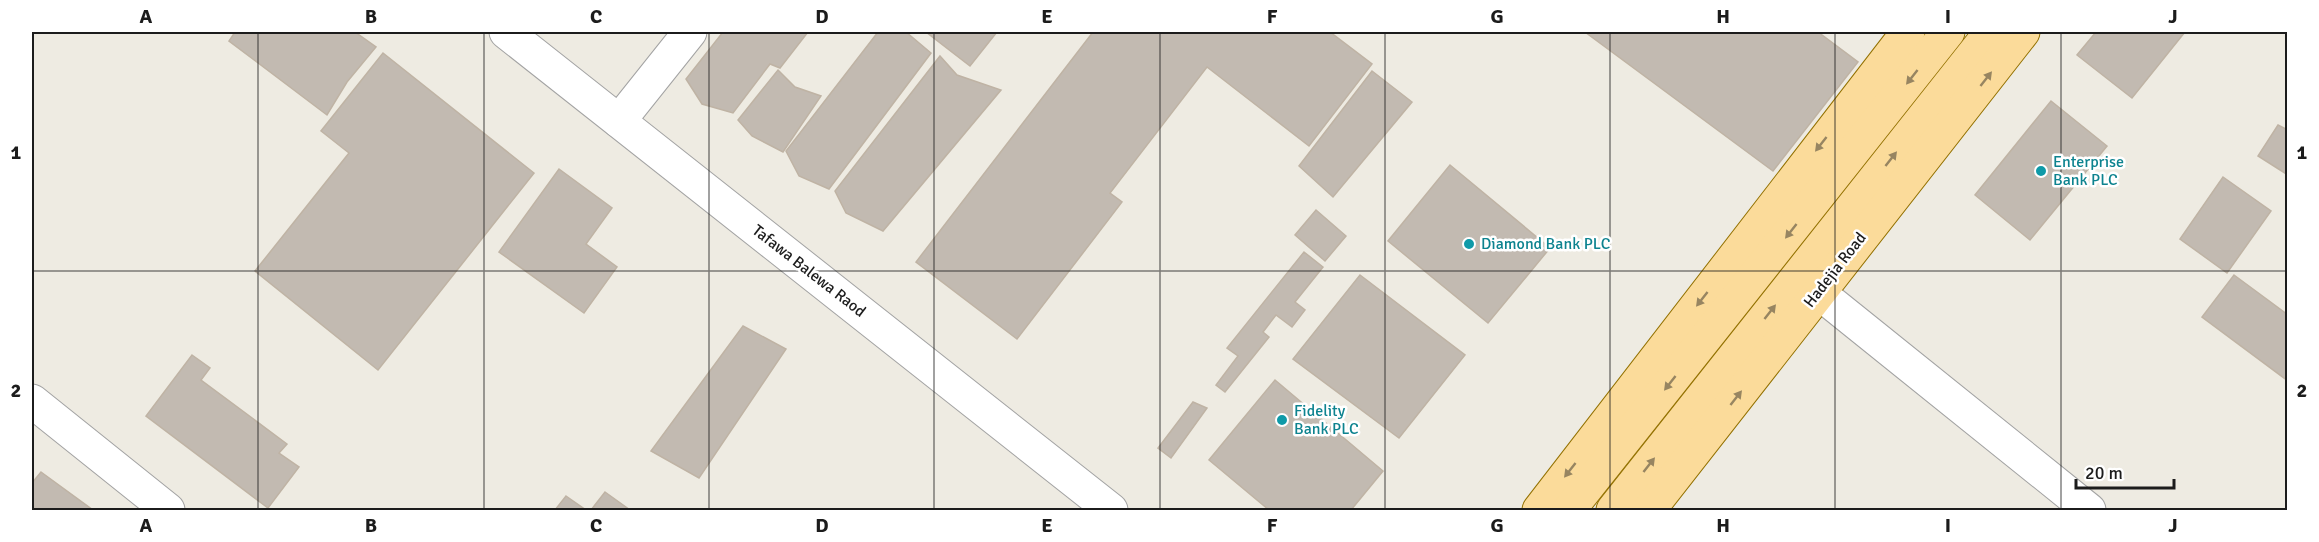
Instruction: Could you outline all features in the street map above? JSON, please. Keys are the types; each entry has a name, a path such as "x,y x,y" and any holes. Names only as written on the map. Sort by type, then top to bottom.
{"main road":[{"path":"1539,510 1908,32"},
{"path":"1569,510 1948,32"},
{"path":"1613,510 1991,32"},
{"name":"Hadejia Road","path":"1649,510 2024,32"}],"lane":[{"name":"Tafawa Balewa Raod","path":"506,32 1103,508"},
{"path":"619,121 690,32"},
{"path":"1818,292 2089,510"},
{"path":"32,401 168,510"}],"building":[{"path":"235,32 355,32 376,47 347,82 327,115 229,41"},
{"path":"723,32 808,32 780,68 770,64 733,113 702,104 686,79"},
{"path":"878,32 906,32 931,53 829,189 799,176 786,151"},
{"path":"926,32 997,32 970,66"},
{"path":"1093,32 1330,32 1372,64 1309,146 1207,67 1110,193 1122,202 1017,339 916,262"},
{"path":"1585,32 1818,32 1858,62 1773,171"},
{"path":"2096,32 2185,32 2132,98 2077,55"},
{"path":"383,53 534,173 378,370 255,271 349,153 321,131"},
{"path":"940,56 957,75 1001,90 883,231 846,213 835,191"},
{"path":"778,70 795,87 821,96 783,152 752,136 738,120"},
{"path":"1372,71 1412,102 1333,197 1299,166"},
{"name":"Enterprise Bank PLC","path":"2051,101 2107,146 2030,240 1975,195"},
{"path":"2278,125 2288,130 2288,175 2258,156"},
{"name":"Diamond Bank PLC","path":"1450,165 1550,248 1488,323 1388,241"},
{"path":"559,169 612,208 586,244 617,267 584,313 499,252"},
{"path":"2223,177 2271,211 2227,273 2180,239"},
{"path":"1316,210 1346,236 1325,261 1295,235"},
{"path":"1304,252 1323,267 1295,302 1305,310 1292,327 1276,315 1263,332 1269,337 1225,392 1216,385 1238,356 1227,348"},
{"path":"1360,275 1465,355 1399,438 1293,359"},
{"path":"2234,275 2288,315 2288,381 2202,317"},
{"path":"743,326 786,349 699,478 651,451"},
{"path":"192,355 210,368 201,380 287,444 279,453 299,467 268,508 146,416"},
{"name":"Fidelity Bank PLC","path":"1275,380 1383,471 1351,510 1269,510 1209,460"},
{"path":"1193,402 1207,408 1171,458 1158,448"},
{"path":"41,472 93,510 32,510 32,483"},
{"path":"605,492 630,510 591,510"},
{"path":"566,496 586,510 555,510"}],"place":[{"name":"Enterprise Bank PLC","path":"2041,171"},
{"name":"Diamond Bank PLC","path":"1469,244"},
{"name":"Fidelity Bank PLC","path":"1282,420"}]}
